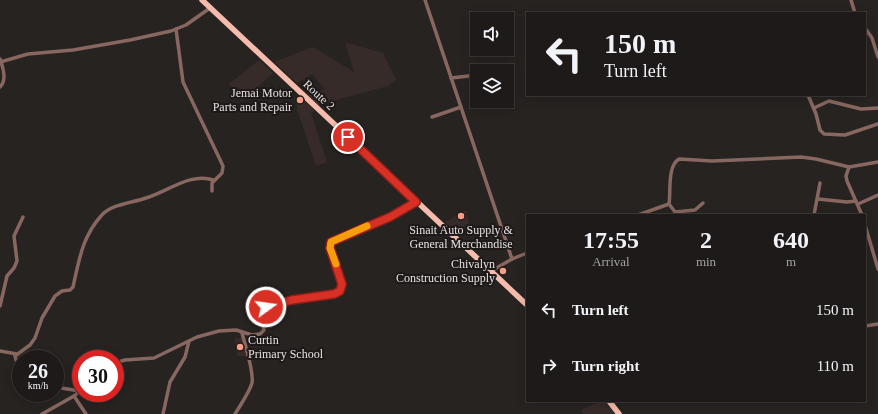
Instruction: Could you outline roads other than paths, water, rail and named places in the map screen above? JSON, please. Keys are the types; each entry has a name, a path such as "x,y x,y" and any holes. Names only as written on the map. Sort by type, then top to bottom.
{"highway":[{"name":"Route 2","path":"202,0 526,304"},
{"path":"610,402 619,414"}],"street":[{"path":"425,0 512,259"},
{"path":"851,0 855,12"},
{"path":"0,87 4,80 0,61 28,54 65,51 116,42 176,29 186,25 210,8"},
{"path":"176,29 183,82 224,166 222,174 213,180 211,186 212,191"},
{"path":"866,29 872,38 878,56"},
{"path":"451,78 470,76"},
{"path":"808,96 814,108 820,130 824,134 845,135 878,124"},
{"path":"814,108 829,101 864,110 878,108"},
{"path":"432,117 461,108"},
{"path":"703,203 695,210 676,213 669,204 671,174 675,162 679,159 712,161 801,157 849,167 878,162"},
{"path":"849,167 846,176 847,181 862,214"},
{"path":"23,350 30,345 35,338 42,318 55,296 62,291 70,290 73,287 76,267 82,246 102,214 124,203 146,198 186,182 203,178 213,180"},
{"path":"814,214 820,183"},
{"path":"818,199 857,202 878,195"},
{"path":"124,360 154,358 202,335 219,331 233,330 258,335 262,332 263,326 260,313 266,307 292,300 338,293 342,284 330,248 331,242 390,217 416,202"},
{"path":"641,214 669,204"},
{"path":"0,306 7,276 16,265 17,261 14,236 23,217"},
{"path":"866,228 878,268"},
{"path":"491,271 512,259 526,253"},
{"path":"866,326 878,324"},
{"path":"235,414 250,388 252,381 248,353 242,333"},
{"path":"163,414 171,379 185,357 188,341"},
{"path":"0,351 12,353"},
{"path":"42,414 72,397"},
{"path":"78,402 86,414"}],"place":[{"name":"Jemai Motor Parts and Repair","path":"300,100"},
{"name":"Sinait Auto Supply & General Merchandise","path":"461,216"},
{"name":"Chivalyn Construction Supply","path":"503,271"},
{"name":"Curtin Primary School","path":"240,347"}]}
